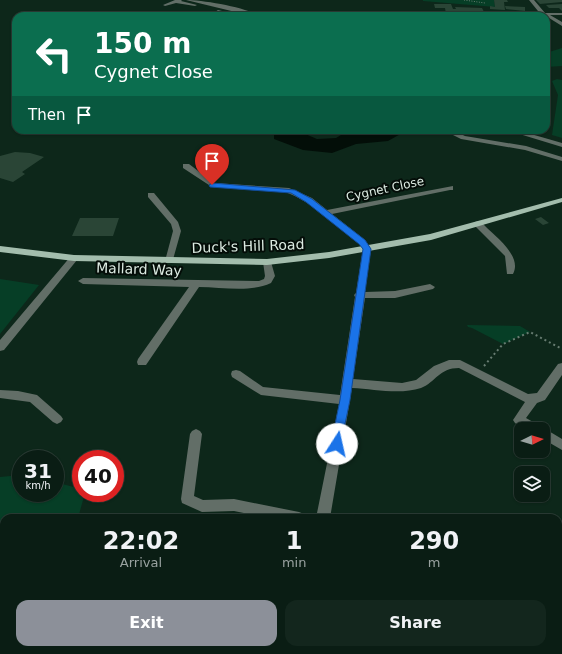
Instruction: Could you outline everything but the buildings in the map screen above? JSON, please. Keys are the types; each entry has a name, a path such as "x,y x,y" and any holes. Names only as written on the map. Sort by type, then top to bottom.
{"main road":[{"name":"Duck's Hill Road","path":"0,249 74,258 267,262 329,255 431,237 562,200"}],"street":[{"path":"188,0 242,12"},
{"path":"531,0 545,12"},
{"path":"165,5 178,1 220,11 226,8"},
{"path":"521,12 541,9 562,14"},
{"path":"550,15 562,24"},
{"path":"454,134 463,138 526,148 562,159"},
{"path":"523,134 562,145"},
{"name":"Cygnet Close","path":"186,166 212,185 292,191 309,200 326,213 362,242 367,249"},
{"name":"Cygnet Close","path":"326,213 450,188"},
{"path":"151,195 175,224 177,231 169,261"},
{"path":"478,224 509,255 511,260 510,272"},
{"path":"324,514 345,400 359,295 367,249"},
{"path":"0,347 74,258"},
{"name":"Mallard Way","path":"83,281 262,284 268,281 270,276 267,262"},
{"name":"Mallard Way","path":"142,362 195,284"},
{"path":"359,295 384,296 404,294 430,287"},
{"path":"347,383 402,388 419,384 438,368 449,364 460,364 526,398 533,399 541,398 562,367"},
{"path":"236,374 261,391 345,400"},
{"path":"0,394 33,398 57,419"},
{"path":"523,422 519,420 533,399"},
{"path":"196,434 187,499 202,506 234,505 279,514"},
{"path":"550,437 562,445"}],"path":[{"path":"464,0 485,3"},
{"path":"478,373 503,344 530,332 562,349"}],"green space":[{"path":"494,0 495,7 423,1"},
{"path":"562,48 562,66 550,67 550,52"},
{"path":"557,79 562,80 562,138 552,135 558,95 552,81"},
{"path":"0,279 39,285 0,334"},
{"path":"467,325 520,326 530,332 503,344 468,327"},
{"path":"12,476 12,502 64,502 64,484 72,487 72,502 82,502 79,514 0,514 0,477"}],"shaded area":[{"path":"274,134 305,134 317,139 336,138 342,134 400,134 388,141 356,144 332,153 303,150 274,139"}],"route":[{"path":"212,185 292,191 309,200 362,242 367,249 359,295 345,400 337,444"}]}
